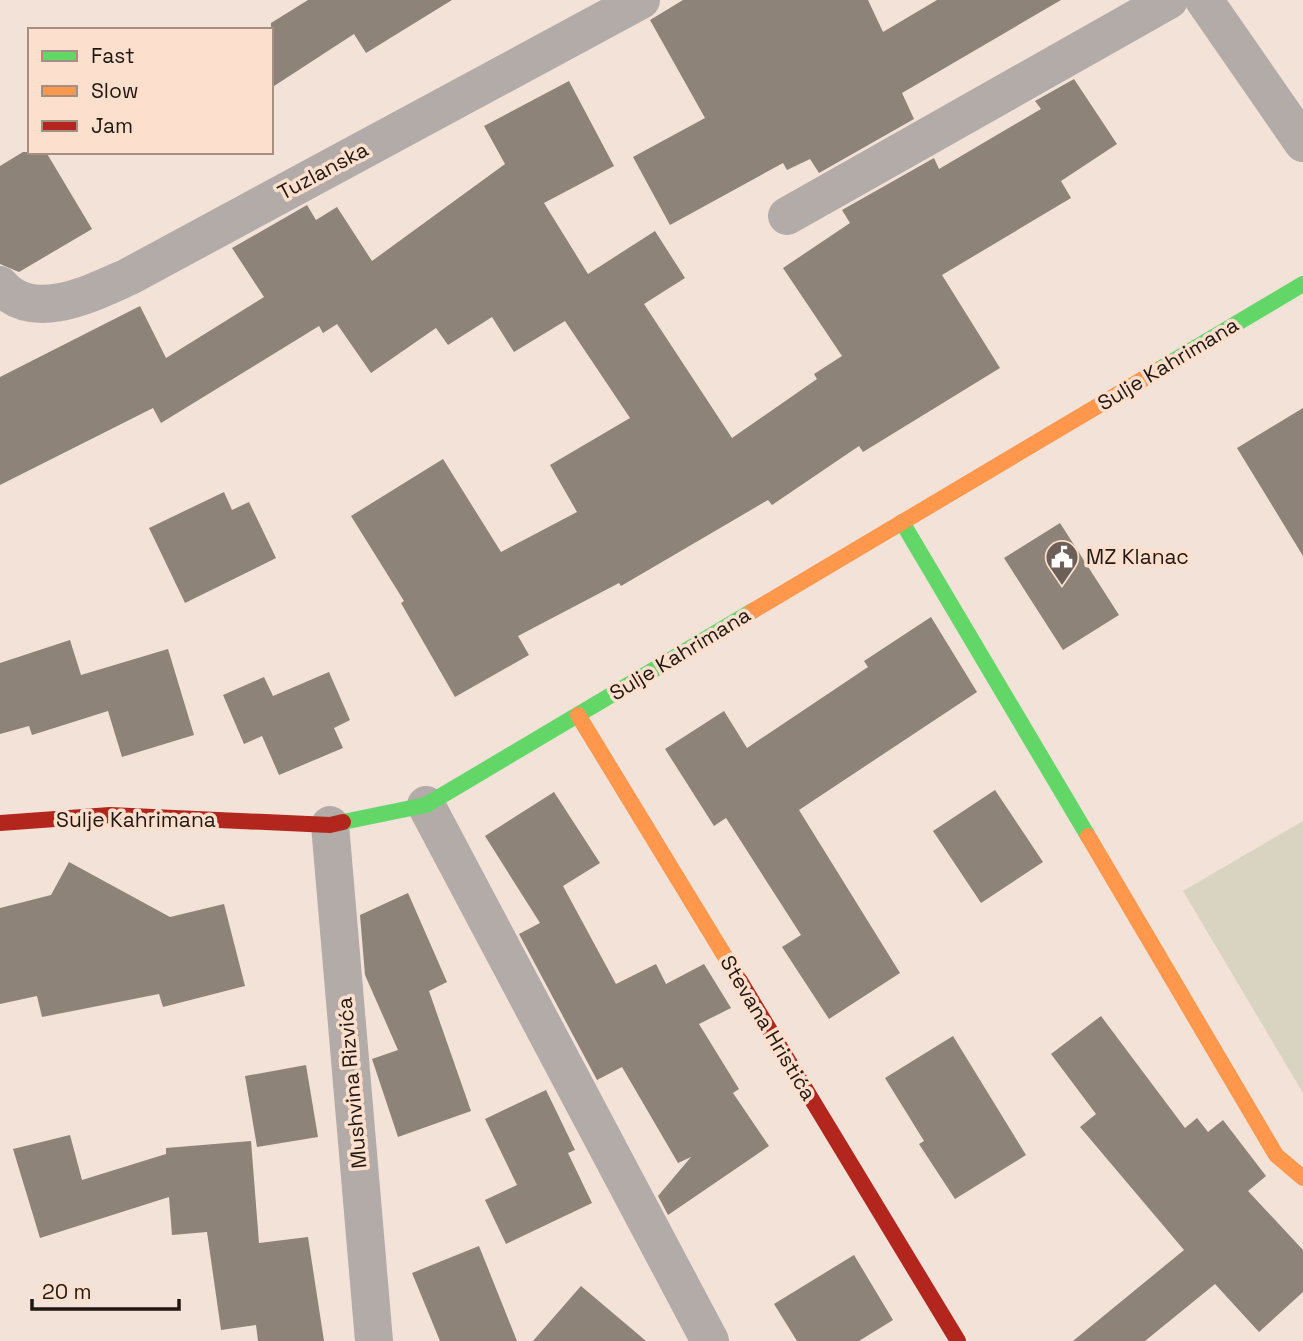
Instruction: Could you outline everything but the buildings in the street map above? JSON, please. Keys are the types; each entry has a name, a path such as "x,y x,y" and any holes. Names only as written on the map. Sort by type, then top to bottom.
{"street":[{"name":"Tuzlanska","path":"0,285 25,301 51,304 91,293 128,277 641,0"},
{"path":"787,216 1169,0"},
{"path":"1204,0 1303,143"},
{"name":"Sulje Kahrimana","path":"0,823 110,815 330,825 426,805 1303,284"},
{"path":"902,522 1276,1155 1303,1178"},
{"name":"Stevana Hristića","path":"578,715 958,1341"},
{"path":"426,805 710,1341"},
{"name":"Mushvina Rizvića","path":"330,825 374,1341"}],"shaded area":[{"path":"1303,821 1303,1093 1183,891"}],"traffic: fast":[{"path":"1160,369 1303,284"},
{"path":"902,522 1088,836"},
{"path":"343,822 426,805 751,612"}],"traffic: slow":[{"path":"751,612 1160,369"},
{"path":"578,715 740,981"},
{"path":"1088,836 1276,1155 1303,1178"}],"traffic: jam":[{"path":"0,823 110,815 330,825 343,822"},
{"path":"740,981 958,1341"}],"place":[{"name":"MZ Klanac","path":"1062,587"}]}
